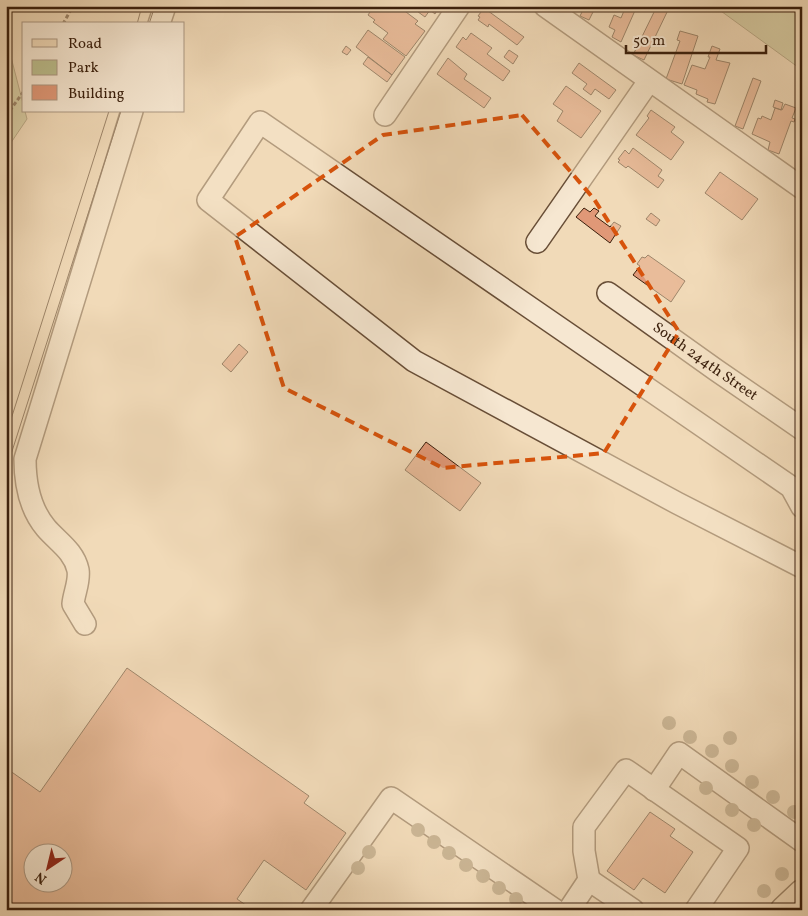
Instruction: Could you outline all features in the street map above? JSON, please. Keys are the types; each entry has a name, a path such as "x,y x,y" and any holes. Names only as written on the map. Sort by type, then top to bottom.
{"main road":[{"path":"784,910 802,893"}],"street":[{"path":"160,22 165,6"},
{"path":"385,115 460,6"},
{"path":"545,6 802,188"},
{"path":"537,242 649,81"},
{"path":"85,624 73,604 78,580 78,571 74,560 70,552 45,527 37,514 29,496 25,476 25,460 132,112"},
{"path":"802,507 791,487 260,122 208,200 414,361 677,503 802,567"},
{"name":"South 244th Street","path":"608,293 716,370 802,428"},
{"path":"654,790 680,753 802,841"},
{"path":"569,910 589,880 584,850 584,827 626,770 738,848 696,910"},
{"path":"311,910 391,798 555,910"},
{"path":"589,880 633,910"}],"path":[{"path":"64,22 72,6"},
{"path":"6,116 22,94"}],"highlighted area":[{"path":"522,115 594,199 679,332 604,453 443,468 284,388 235,237 383,135"}],"green space":[{"path":"714,6 802,6 802,70"},
{"path":"6,54 11,57 22,100 22,112 25,112 27,119 6,150"}],"building":[{"path":"374,6 398,6 418,21 415,24 425,31 406,56 383,39 388,33 373,22 375,20 368,15"},
{"path":"410,6 435,6 438,8 435,14 430,10 425,17"},
{"path":"575,6 599,6 596,11 594,10 589,20 580,16 582,12 574,9"},
{"path":"626,6 637,6 621,42 612,37 615,30 609,27 614,15 621,18"},
{"path":"657,6 669,8 644,60 633,55"},
{"path":"484,8 524,37 517,45 489,24 488,27 478,20 480,17 478,16"},
{"path":"368,30 405,57 392,75 356,47"},
{"path":"680,31 698,36 682,84 666,79 680,41 677,40"},
{"path":"471,33 492,48 487,54 510,71 503,81 456,47 463,37 466,40"},
{"path":"346,46 351,50 347,55 342,52"},
{"path":"712,46 720,49 716,60 730,63 715,104 707,102 708,99 696,94 697,90 684,85 692,65 705,69"},
{"path":"509,50 518,56 513,64 504,57"},
{"path":"368,57 392,75 387,82 363,64"},
{"path":"448,58 467,74 464,79 491,98 484,108 437,74"},
{"path":"579,63 616,90 609,99 595,89 591,95 583,89 587,84 572,73"},
{"path":"753,78 761,81 743,129 735,126"},
{"path":"566,86 601,111 581,138 557,121 563,111 553,104"},
{"path":"775,100 783,103 781,110 773,107"},
{"path":"785,104 796,108 792,118 795,119 794,122 791,121 779,154 768,150 770,142 752,134 758,118 761,119 762,116 771,120 775,108 782,110"},
{"path":"651,110 675,127 671,132 684,142 671,160 636,135 649,118 647,116"},
{"path":"633,148 662,170 658,176 664,180 658,188 628,166 626,168 618,162 620,160 618,159 625,150 629,154"},
{"path":"799,155 802,155 802,165 797,164"},
{"path":"720,172 758,199 742,220 705,193"},
{"path":"584,208 590,212 594,208 599,211 595,216 610,227 614,222 621,226 610,243 576,217"},
{"path":"651,213 660,220 656,226 646,219"},
{"path":"648,255 685,281 671,302 633,275 640,266 637,264 642,257 645,258"},
{"path":"239,344 248,352 231,372 222,364"},
{"path":"426,442 481,483 460,511 405,470"},
{"path":"127,668 309,796 304,803 346,833 306,890 264,860 237,899 253,910 6,910 6,768 40,792"},
{"path":"650,812 675,829 670,836 693,852 665,893 643,878 634,890 607,871"}],"tram line":[{"path":"138,22 142,6"},
{"path":"150,22 155,6"},
{"path":"6,435 109,112"},
{"path":"6,470 121,112"}]}
